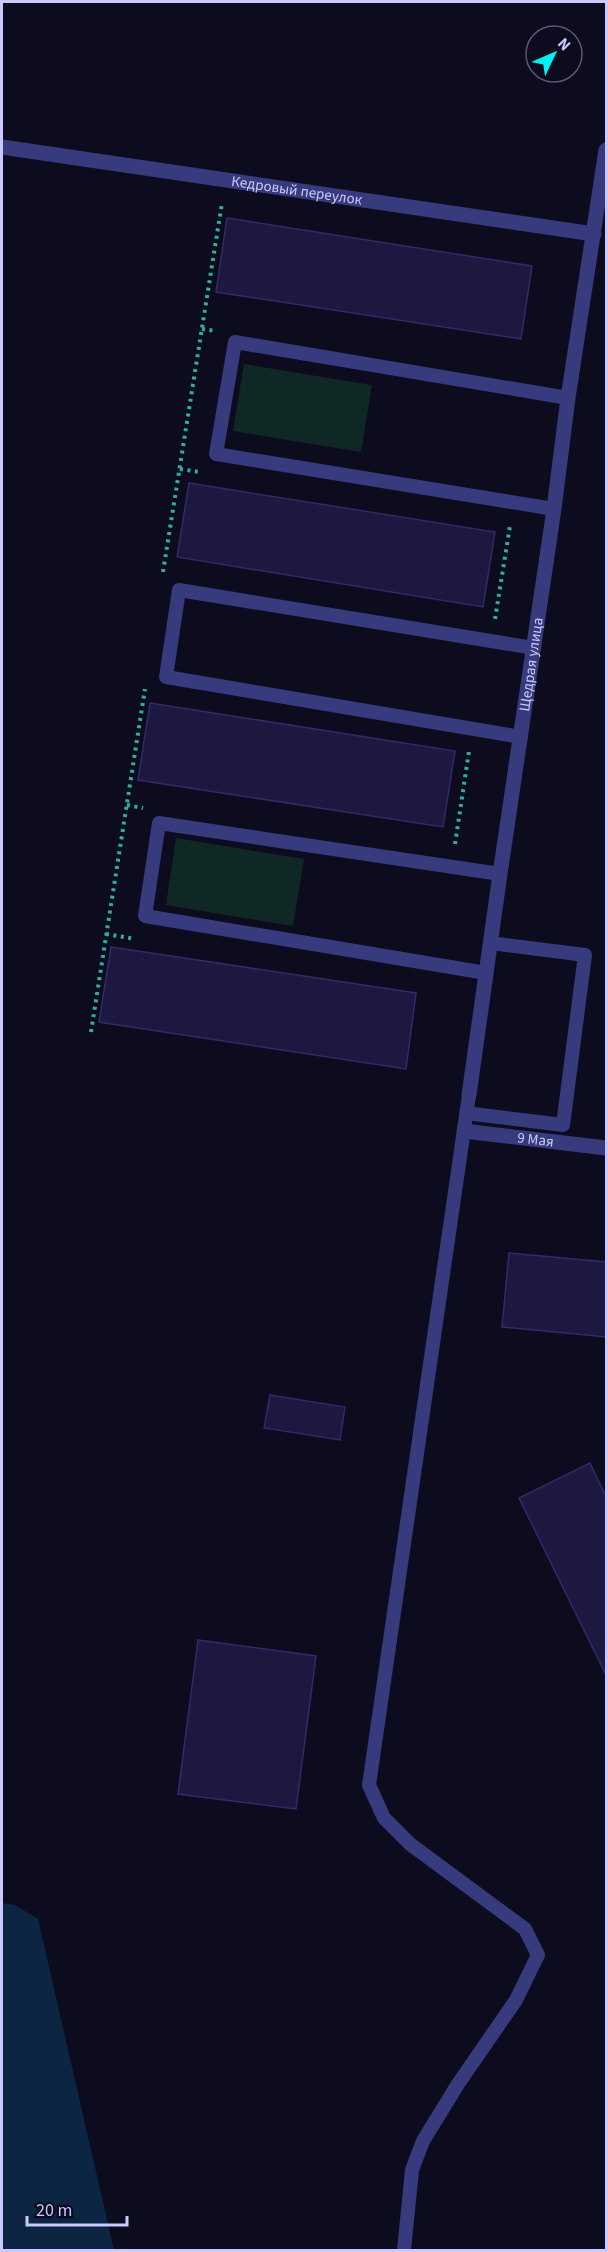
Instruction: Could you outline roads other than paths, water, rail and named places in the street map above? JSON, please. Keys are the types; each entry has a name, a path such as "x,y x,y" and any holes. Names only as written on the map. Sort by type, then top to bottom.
{"street":[{"name":"Кедровый переулок","path":"2,147 594,234"},
{"name":"Щедрая улица","path":"469,1095 554,510 568,398 606,150"},
{"name":"9 Мая","path":"464,1131 606,1148"}],"lane":[{"path":"554,510 216,454 235,342 568,398"},
{"path":"520,738 166,677 179,590 534,648"},
{"path":"486,973 145,916 159,823 500,874"},
{"path":"466,1113 563,1125 585,955 490,944"},
{"path":"404,2250 412,2170 423,2141 458,2084 516,2000 538,1955 525,1929 410,1844 384,1818 369,1785 469,1095"}],"water":[{"path":"2,1903 15,1905 38,1919 114,2250 2,2250"}]}
